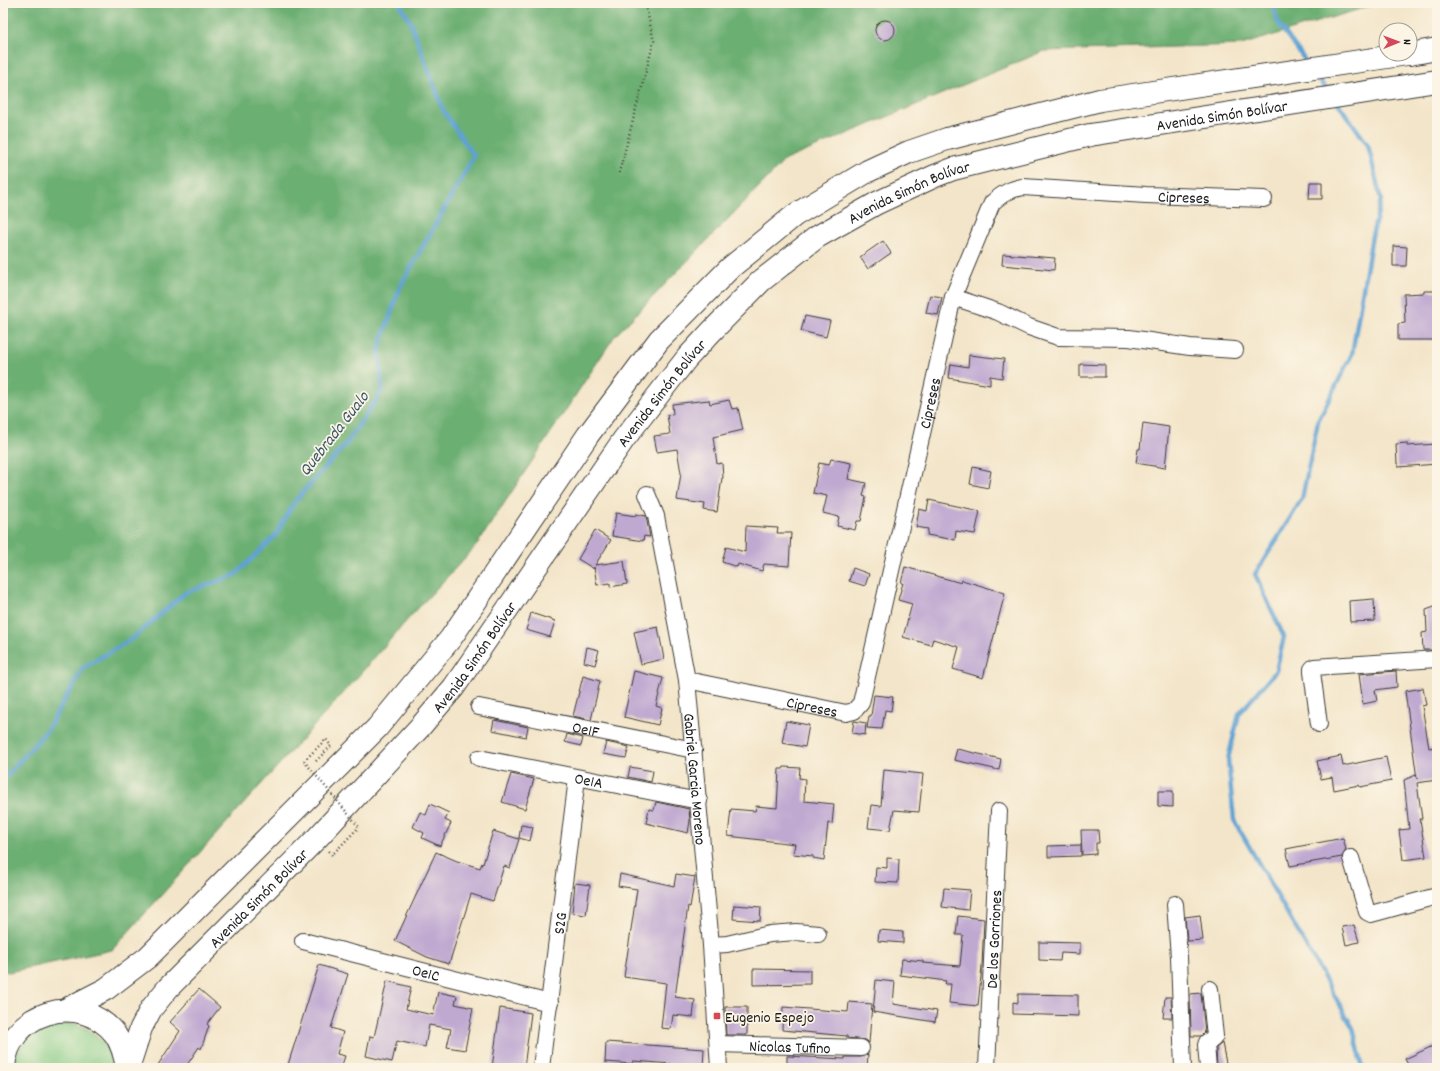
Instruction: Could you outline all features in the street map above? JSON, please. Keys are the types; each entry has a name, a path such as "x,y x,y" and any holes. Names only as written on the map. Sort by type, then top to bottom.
{"highway":[{"name":"Avenida Simón Bolívar","path":"1418,52 1437,49"},
{"name":"Avenida Simón Bolívar","path":"65,1010 106,989 148,957 377,728 452,638 588,435 659,340 730,268 795,214 868,171 909,152 948,139 1100,100 1378,59"},
{"name":"Avenida Simón Bolívar","path":"128,1068 141,1028 151,1009 168,988 318,837 421,726 454,687 624,439 687,358 761,281 817,238 864,210 953,169 1090,135 1318,98 1437,81"},
{"path":"3,1023 34,1018 49,1012 65,1010 84,1012 101,1021 115,1034 124,1051 128,1068"},
{"path":"4,1068 9,1047 19,1030 34,1018"}],"street":[{"name":"Cipreses","path":"687,680 846,713 854,711 861,703 953,297 992,203 1002,194 1012,189 1023,187 1146,195 1264,199"},
{"path":"953,297 998,312 1029,327 1058,337 1129,338 1190,347 1235,350"},
{"name":"Gabriel Garcia Moreno","path":"647,494 656,516 687,680 699,801 720,1068"},
{"path":"1319,724 1312,672 1314,667 1437,659"},
{"name":"Oe1F","path":"479,707 694,750"},
{"name":"Oe1A","path":"479,758 699,801"},
{"name":"S2G","path":"541,1068 577,778"},
{"name":"De los Gorriones","path":"988,1068 999,811"},
{"path":"1351,858 1367,912 1371,914 1437,896"},
{"path":"1175,904 1184,1068"},
{"path":"711,945 727,944 770,934 796,932 818,934"},
{"name":"Oe1C","path":"303,941 550,1003"},
{"path":"1208,1068 1206,1045 1207,1042 1215,1036 1210,989"},
{"name":"Nicolas Tufino","path":"718,1044 861,1048"}],"path":[{"path":"619,173 654,41 645,3"},
{"path":"315,762 331,746 326,739 304,761 360,827 332,854"}],"green space":[{"path":"3,3 1380,3 1241,45 1044,51 785,160 614,337 476,546 409,618 348,688 112,950 9,972 3,971"},
{"path":"57,1024 73,1024 81,1026 95,1034 105,1046 113,1060 115,1068 12,1068 18,1050 27,1038 39,1030"}],"building":[{"path":"885,20 892,23 895,30 892,37 885,40 878,37 875,30 878,23"},
{"path":"1310,182 1322,182 1322,199 1309,199"},
{"path":"883,241 891,253 868,269 860,257"},
{"path":"1393,246 1407,247 1406,266 1393,266"},
{"path":"1003,254 1055,258 1054,270 1002,265"},
{"path":"1424,291 1437,291 1437,340 1398,340 1398,324 1405,323 1404,294 1424,293"},
{"path":"930,295 942,297 938,315 926,313"},
{"path":"805,316 830,321 826,337 801,331"},
{"path":"969,355 1004,359 1002,378 990,376 990,385 949,378 951,364 968,367"},
{"path":"1080,364 1105,365 1105,377 1080,377"},
{"path":"709,400 710,404 729,400 732,409 738,408 743,430 713,437 717,464 722,463 723,478 717,512 704,510 705,504 677,500 681,473 677,449 657,452 654,436 670,434 667,415 673,414 672,404"},
{"path":"1143,423 1169,427 1165,468 1136,463 1138,449 1140,449"},
{"path":"1407,443 1407,446 1437,444 1437,464 1398,467 1396,444"},
{"path":"831,459 851,463 848,479 866,483 863,496 866,497 861,521 857,521 855,530 837,526 839,517 823,513 827,496 813,493 819,463 829,465"},
{"path":"973,467 991,471 988,488 970,484"},
{"path":"929,500 980,511 975,534 956,531 955,540 927,535 928,529 916,527 919,509 927,511"},
{"path":"616,513 646,516 650,537 644,536 643,541 612,536"},
{"path":"746,526 778,528 777,533 791,533 789,566 764,564 762,571 738,564 737,567 722,562 726,547 745,552"},
{"path":"595,530 611,540 595,565 624,561 627,584 610,587 610,583 597,585 594,567 594,569 578,559"},
{"path":"905,567 961,583 962,580 1005,593 983,678 953,669 959,647 933,639 931,645 903,637 912,604 898,600 903,583 901,583"},
{"path":"853,568 869,574 865,586 849,581"},
{"path":"1374,599 1375,621 1350,622 1349,601"},
{"path":"1437,606 1437,650 1423,650 1422,633 1427,632 1426,610"},
{"path":"531,613 555,621 550,637 526,630"},
{"path":"658,627 664,659 641,664 634,632"},
{"path":"587,647 599,650 595,665 584,662"},
{"path":"634,671 663,678 656,706 662,708 658,725 624,717"},
{"path":"1396,671 1397,687 1375,690 1377,701 1363,704 1359,674"},
{"path":"583,676 600,681 591,720 573,716"},
{"path":"1423,688 1426,705 1422,706 1429,748 1437,747 1437,780 1417,783 1422,819 1420,819 1426,857 1403,860 1399,830 1409,829 1404,780 1416,775 1417,779 1405,691"},
{"path":"874,695 893,697 891,711 885,710 882,729 867,728 869,716 871,716"},
{"path":"494,720 528,727 526,737 492,730"},
{"path":"786,721 809,725 805,747 782,743"},
{"path":"854,721 866,723 865,735 852,733"},
{"path":"567,734 583,738 581,746 565,742"},
{"path":"606,742 629,747 626,758 603,754"},
{"path":"957,749 1001,759 999,770 954,760"},
{"path":"1341,756 1343,766 1386,757 1391,781 1334,790 1332,777 1321,779 1317,761"},
{"path":"630,767 653,771 651,782 628,777"},
{"path":"784,767 800,768 799,778 805,779 804,801 834,804 832,824 828,823 824,860 813,858 813,856 793,854 795,844 728,836 731,809 755,811 756,806 777,808 779,769 783,769"},
{"path":"884,770 923,774 919,812 894,810 890,830 868,828 871,805 881,806"},
{"path":"511,774 534,779 525,809 502,802"},
{"path":"1158,791 1173,791 1173,807 1158,806"},
{"path":"656,802 689,809 690,821 688,833 646,823 649,809 654,810"},
{"path":"430,804 449,813 445,820 451,823 440,846 422,838 424,833 413,827 420,812 426,815"},
{"path":"521,825 533,827 530,841 519,838"},
{"path":"1081,830 1098,830 1099,843 1096,843 1096,854 1082,855"},
{"path":"493,831 519,839 510,868 504,866 493,901 471,894 449,964 427,957 395,941 436,852 457,861 480,868 482,863 483,864"},
{"path":"1343,838 1346,850 1342,857 1290,866 1286,849"},
{"path":"1081,845 1081,856 1048,857 1048,846"},
{"path":"887,858 899,859 898,883 875,882 876,867 887,868"},
{"path":"620,874 674,886 676,874 695,877 690,907 688,906 675,997 695,1000 693,1017 673,1015 671,1029 661,1028 666,983 624,977 637,889 618,886"},
{"path":"575,883 590,885 586,915 572,913"},
{"path":"944,888 970,890 968,910 942,907"},
{"path":"734,905 761,907 760,921 733,919"},
{"path":"1200,915 1203,940 1187,941 1185,917"},
{"path":"958,916 984,919 982,966 978,1006 949,1003 951,984 945,984 946,981 900,975 902,959 923,961 923,963 960,966 963,935 956,935"},
{"path":"1354,925 1359,942 1346,945 1342,927"},
{"path":"879,930 903,932 903,943 878,941"},
{"path":"1039,942 1080,943 1080,954 1061,953 1060,961 1039,960"},
{"path":"319,965 348,974 331,1028 343,1032 337,1054 345,1056 341,1068 287,1068"},
{"path":"753,969 810,970 810,984 753,985"},
{"path":"876,980 895,982 893,1004 937,1011 935,1022 873,1012"},
{"path":"387,981 411,987 406,1009 433,1015 438,992 457,996 455,1004 473,1008 465,1050 447,1047 451,1029 429,1025 425,1047 397,1041 392,1062 366,1056 370,1036 374,1037"},
{"path":"199,989 220,1007 207,1024 209,1026 201,1049 199,1047 185,1068 156,1068 180,1031 170,1022"},
{"path":"1201,993 1205,1032 1201,1036 1191,1036 1190,994"},
{"path":"1018,994 1078,995 1078,1016 1013,1014 1013,1002 1018,1003"},
{"path":"1165,997 1171,997 1172,1018 1163,1018"},
{"path":"849,1002 872,1004 869,1043 866,1040 847,1038 847,1036 782,1030 783,1007 848,1012"},
{"path":"725,1007 747,1007 747,1035 726,1035"},
{"path":"500,1008 531,1013 524,1068 492,1068"},
{"path":"606,1042 704,1049 703,1068 671,1067 672,1064 633,1061 633,1064 605,1062"},
{"path":"1222,1043 1227,1068 1217,1068 1216,1048"},
{"path":"1437,1044 1437,1068 1410,1068 1405,1059"},
{"path":"868,1054 867,1068 787,1068 787,1056 845,1059 845,1057 861,1057"}],"waterway":[{"name":"Quebrada Gualo","path":"3,780 47,730 83,668 133,638 185,593 235,575 275,536 295,501 347,443 382,391 379,348 400,287 474,156 444,112 410,21 399,3"},
{"path":"1272,3 1278,23 1307,63"},
{"path":"1315,74 1329,92"},
{"path":"1337,102 1368,145 1381,200 1372,236 1352,354 1318,421 1302,499 1255,574 1284,637 1276,671 1239,714 1228,759 1234,820 1353,1028 1363,1068"}],"place":[{"name":"Eugenio Espejo","path":"717,1016"}]}
